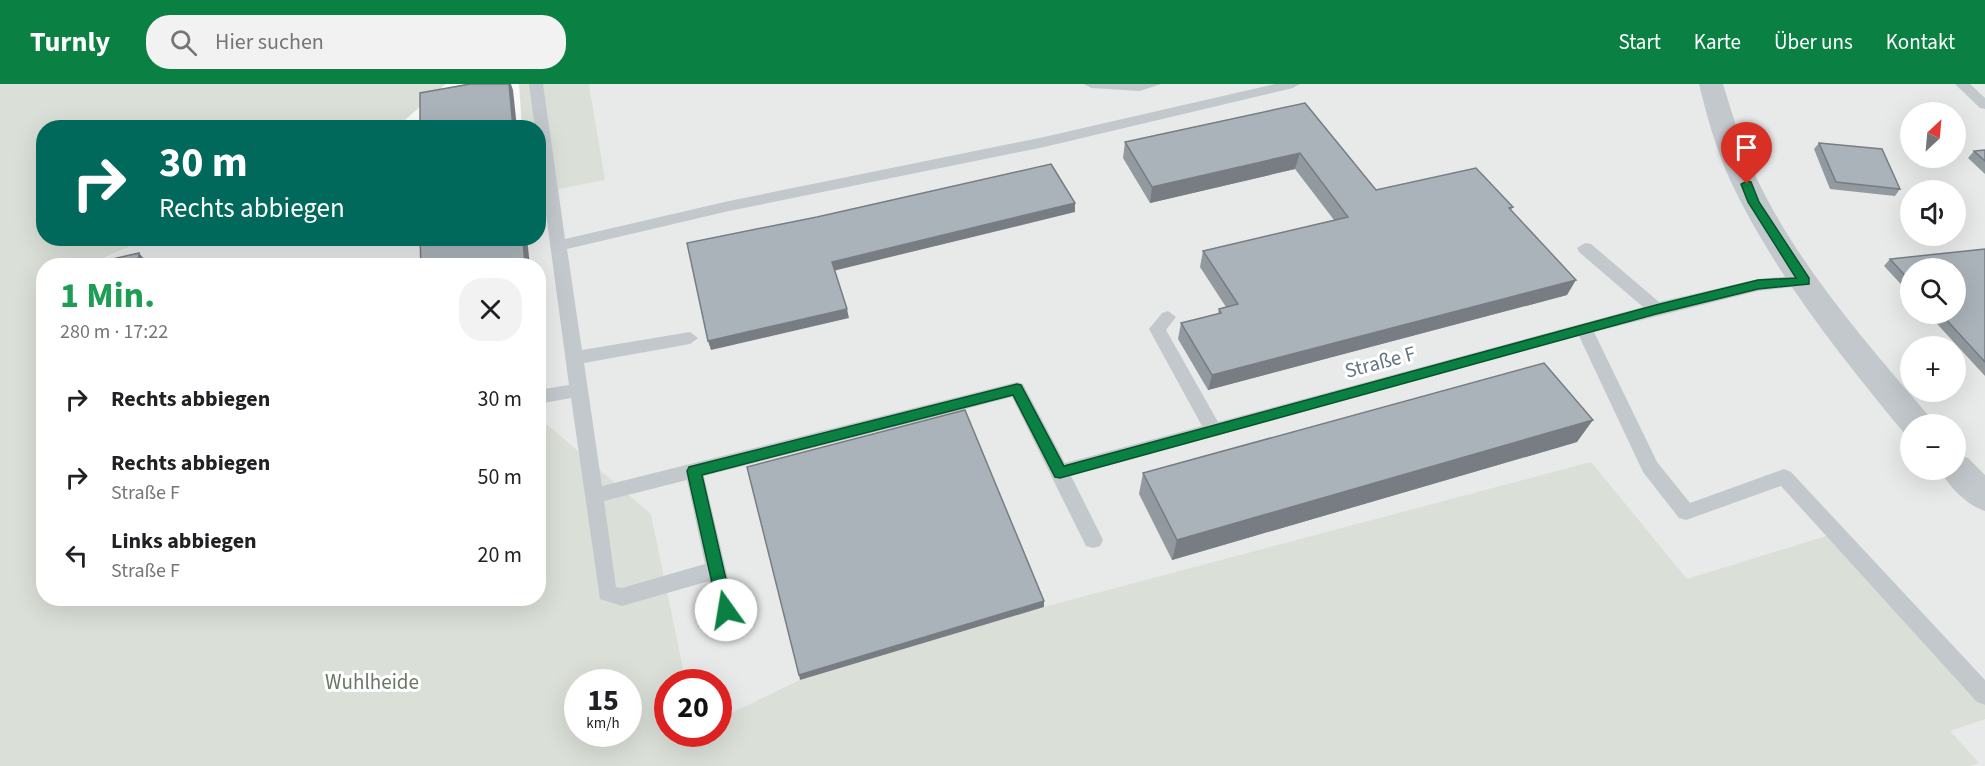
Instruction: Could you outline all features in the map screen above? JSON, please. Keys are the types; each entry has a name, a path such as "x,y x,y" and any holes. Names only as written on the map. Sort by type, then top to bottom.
{"street":[{"path":"1712,84 1722,123 1754,202 1804,281 1857,355 1907,414"},
{"path":"1966,478 1985,497"}],"lane":[{"path":"536,84 540,120"},
{"path":"1091,84 1140,87 1154,84"},
{"path":"558,246 729,206 1044,142 1293,84"},
{"path":"1962,84 1985,105"},
{"path":"546,166 580,390 607,593 622,597 716,570"},
{"path":"1585,248 1656,309"},
{"name":"Straße F","path":"1060,472 1656,309 1758,285 1804,281"},
{"path":"1168,317 1157,329 1213,430"},
{"path":"1584,329 1650,466 1686,512 1784,477 1985,695"},
{"path":"575,358 690,338"},
{"path":"594,496 1017,389 1094,540"},
{"path":"546,396 580,390"},
{"path":"694,471 730,630"}],"shaded area":[{"path":"589,84 1985,84 1985,766 704,766 712,747 732,747 732,669 683,669 651,514 546,425 546,258 105,258 132,246 546,246 546,192 604,180"}],"green space":[{"name":"Wuhlheide","path":"0,84 446,84 405,120 36,120 36,246 132,246 103,258 36,258 36,606 546,606 546,425 548,425 651,514 683,669 654,669 654,747 732,747 732,713 800,680 1044,607 1591,462 1687,579 1836,533 1985,695 1985,719 1950,731 1979,763 1970,766 0,766"},
{"path":"519,84 589,84 605,180 546,192 546,120 522,120"}],"building":[{"path":"470,84 509,84 512,120 420,120 420,93"},
{"path":"1305,103 1376,190 1476,168 1513,207 1509,208 1576,280 1212,375 1181,323 1221,313 1219,309 1238,304 1203,251 1348,217 1300,153 1152,187 1125,142"},
{"path":"1819,143 1882,149 1900,189 1836,182"},
{"path":"1985,150 1985,161 1974,151"},
{"path":"1051,164 1075,203 832,262 847,309 708,341 687,243 817,217"},
{"path":"420,246 524,246 524,258 421,258"},
{"path":"1985,249 1985,362 1966,341 1966,336 1961,336 1950,324 1966,324 1966,258 1900,258 1900,270 1890,259"},
{"path":"139,253 139,258 117,258"},
{"path":"1544,363 1593,420 1177,540 1143,473"},
{"path":"965,410 1044,601 799,675 747,467"}],"route":[{"path":"726,610 694,471 1017,389 1060,472 1656,309 1758,285 1804,281 1754,202 1747,184"}]}
